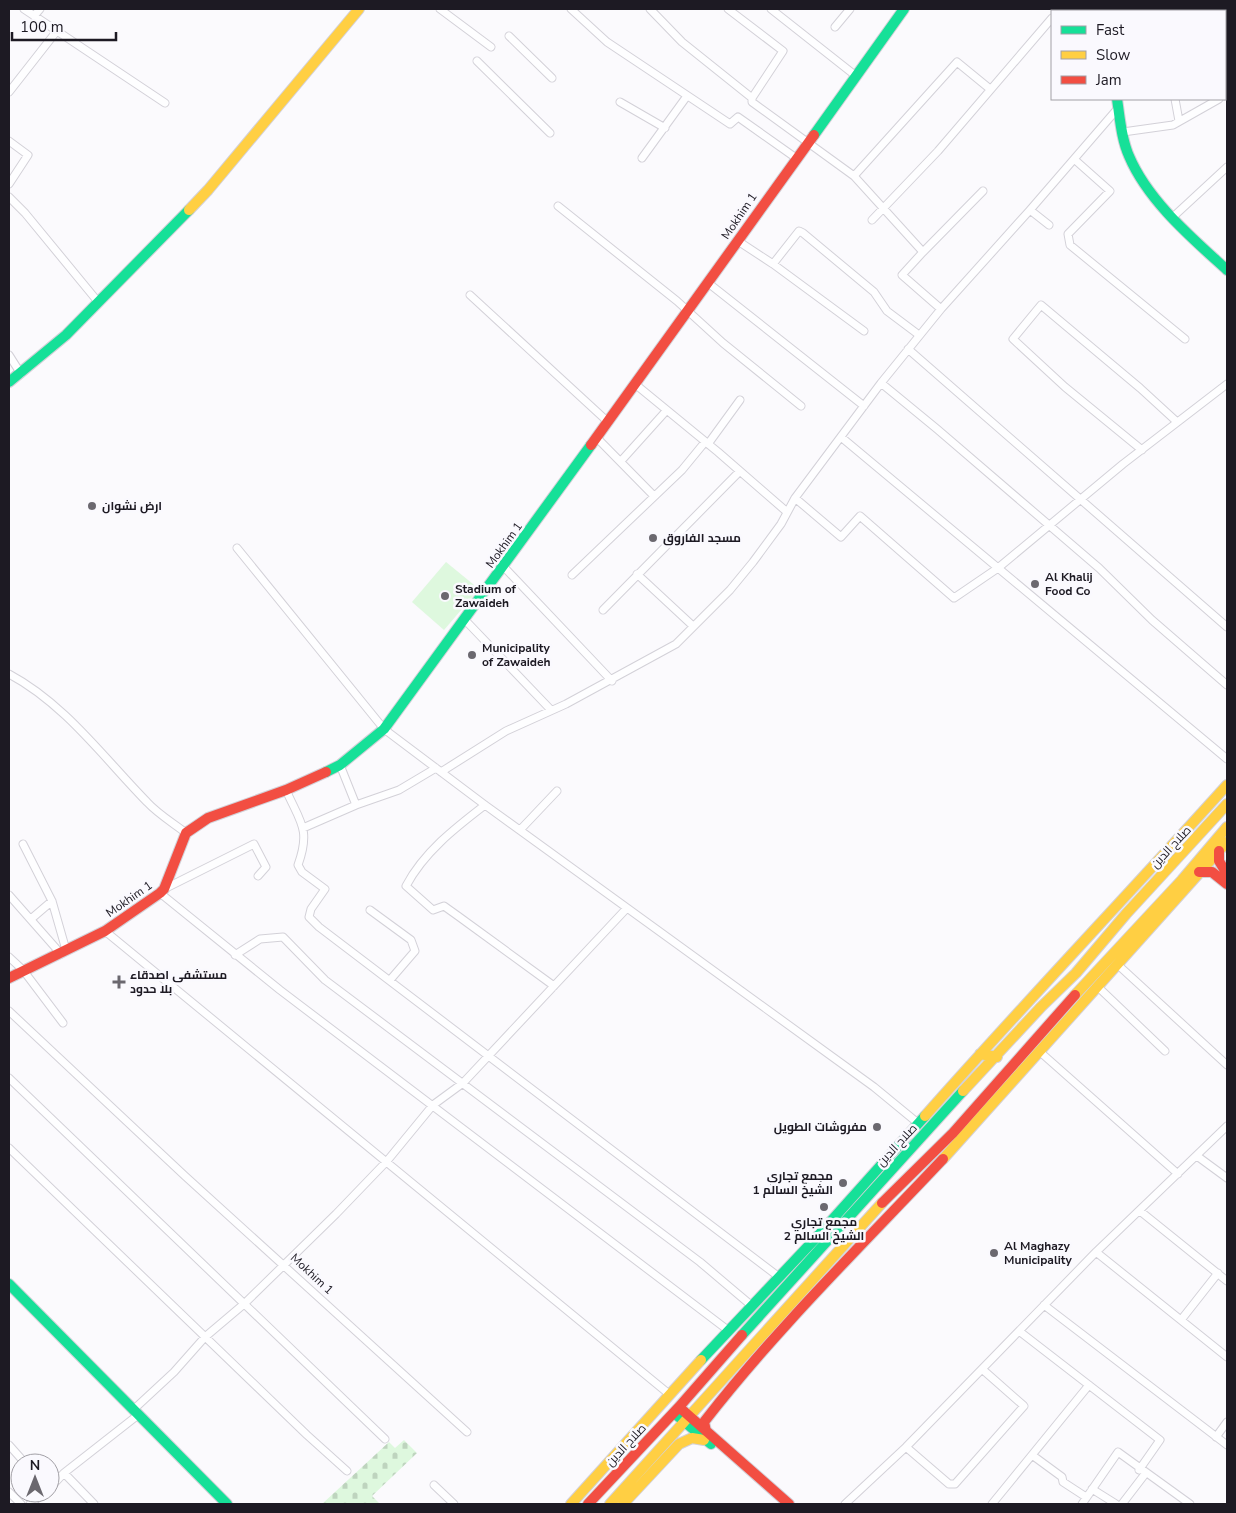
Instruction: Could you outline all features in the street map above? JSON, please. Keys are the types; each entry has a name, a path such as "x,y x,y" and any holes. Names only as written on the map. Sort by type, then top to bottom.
{"main road":[{"path":"9,382 66,335 214,184 359,9"},
{"name":"Mokhim 1","path":"9,978 106,931 162,891 186,833 208,818 286,790 340,765 384,728 466,621 607,421 904,9"},
{"path":"1118,103 1123,132 1130,156 1144,181 1174,216 1227,270"},
{"path":"571,1504 669,1394 815,1239 980,1054 1118,907 1227,785"},
{"name":"صلاح الدين","path":"588,1504 677,1410 764,1310 832,1238 875,1186 997,1057 1041,1007 1076,973 1126,914 1227,804"},
{"path":"779,1504 707,1436 704,1422 732,1386 959,1142 1117,964 1195,870 1227,827"},
{"path":"610,1504 892,1192 953,1133 1083,986 1195,870 1227,842"},
{"path":"1219,850 1219,860 1227,874"},
{"path":"1181,856 1189,858 1195,870"},
{"path":"1195,870 1212,872 1227,884"},
{"path":"1076,973 1083,986"},
{"path":"980,1054 997,1057"},
{"path":"815,1239 832,1238"},
{"path":"9,1284 135,1413 228,1504"},
{"path":"677,1410 789,1504"},
{"path":"623,1504 679,1444 692,1438 707,1436"}],"street":[{"path":"24,9 165,103"},
{"path":"34,16 40,9"},
{"path":"440,9 491,47"},
{"path":"571,9 607,42 687,96 730,124 738,117 796,158"},
{"path":"650,9 682,42 752,98 752,102 854,176 923,252"},
{"path":"728,9 783,51 752,98"},
{"path":"770,9 856,76"},
{"path":"835,27 850,9"},
{"path":"872,220 938,151 1051,19"},
{"path":"9,92 56,32"},
{"path":"509,36 552,78"},
{"path":"476,61 550,133"},
{"path":"854,176 957,62 990,89"},
{"path":"642,158 687,96"},
{"path":"1174,100 1179,121"},
{"path":"1123,132 1173,125 1217,100"},
{"path":"620,102 665,128"},
{"path":"303,828 356,805 399,790 439,770 506,731 612,680 676,644 742,576 782,524 794,498 918,335 1074,159 1118,103"},
{"path":"9,141 28,156 9,184"},
{"path":"1074,159 1110,191 1068,234 1070,245 1185,339"},
{"path":"1174,216 1227,167"},
{"path":"940,309 902,275 983,191"},
{"path":"9,198 25,214 99,303"},
{"path":"558,206 677,301 686,311 801,406"},
{"path":"1030,210 1049,225"},
{"path":"773,264 798,231 803,233 874,292 887,311 918,335"},
{"path":"738,241 773,264 864,331"},
{"path":"707,282 864,406"},
{"path":"470,295 607,421"},
{"path":"1142,450 1013,339 1041,305 1140,388 1176,421"},
{"path":"908,349 1227,627"},
{"path":"9,355 21,374"},
{"path":"881,383 1099,568 1152,620 1227,685"},
{"path":"635,384 707,443 786,512"},
{"path":"794,498 841,537 860,516 954,598 998,568 1176,421 1227,384"},
{"path":"572,575 682,470 707,443 740,400"},
{"path":"621,461 666,411"},
{"path":"596,437 654,496"},
{"path":"840,437 1227,758"},
{"path":"603,610 739,472"},
{"path":"237,548 384,728 484,805 874,1087 919,1124"},
{"path":"504,567 612,680"},
{"path":"637,574 693,626"},
{"path":"466,621 551,710"},
{"path":"9,674 20,680 73,722 147,803 186,833"},
{"path":"340,765 356,805"},
{"path":"286,790 303,828 305,846 298,865 302,872 326,889 310,909 309,917 319,927 779,1277"},
{"path":"520,830 557,792"},
{"path":"484,805 445,836 414,872 406,886 433,910 444,906 554,986"},
{"path":"23,844 52,901 64,952"},
{"path":"258,876 266,867 254,844 162,891 235,955 728,1331"},
{"path":"9,895 64,952"},
{"path":"31,919 52,901"},
{"path":"60,1477 135,1413 206,1337 244,1304 387,1161 433,1105 464,1083 627,908"},
{"path":"370,910 411,940 415,951 390,980"},
{"path":"106,931 669,1394"},
{"path":"235,955 260,939 283,937 325,980 700,1262 752,1306"},
{"path":"9,957 23,970 63,1023"},
{"path":"1117,964 1227,1065"},
{"path":"1097,986 1165,1051"},
{"name":"Mokhim 1","path":"9,1011 283,1265 467,1432"},
{"path":"1039,1051 1178,1174"},
{"path":"9,1078 385,1439"},
{"path":"846,1504 906,1447 1096,1252 1226,1129"},
{"path":"9,1148 347,1471"},
{"path":"1197,1156 1227,1178"},
{"path":"1140,1211 1227,1281"},
{"path":"1096,1252 1227,1357"},
{"path":"1180,1320 1218,1273"},
{"path":"1044,1305 1227,1445"},
{"path":"1019,1331 1160,1440 1122,1504"},
{"path":"906,1447 949,1484 955,1484 1024,1406 982,1369"},
{"path":"992,1504 1089,1385"},
{"path":"1216,1436 1227,1422"},
{"path":"1082,1504 1118,1452 1142,1472 1190,1504"},
{"path":"1032,1455 1062,1477 1063,1482 1086,1497"},
{"path":"64,1473 94,1504"},
{"path":"434,1485 454,1504"},
{"path":"1092,1489 1116,1504"},
{"path":"9,1492 21,1504"}],"green space":[{"name":"Stadium of Zawaideh","path":"446,562 479,589 444,630 412,602"},
{"path":"404,1440 417,1453 372,1496 380,1504 322,1504 389,1442 395,1448"}],"traffic: fast":[{"path":"814,135 904,9"},
{"path":"1117,100 1124,142 1137,173 1172,218 1227,270"},
{"path":"9,382 66,335 189,210"},
{"path":"326,772 340,765 384,729 591,445"},
{"path":"742,1335 963,1091"},
{"path":"701,1360 815,1239 925,1116"},
{"path":"9,1284 227,1504"},
{"path":"674,1413 711,1444"}],"traffic: slow":[{"path":"189,210 208,190 359,9"},
{"path":"925,1116 1227,785"},
{"path":"963,1091 1041,1007 1076,973 1126,914 1227,804"},
{"path":"1075,995 1182,880 1227,827"},
{"path":"943,1159 1227,842"},
{"path":"980,1054 997,1057"},
{"path":"610,1504 882,1203"},
{"path":"571,1504 701,1360"},
{"path":"623,1504 679,1444 692,1438 704,1440"}],"traffic: jam":[{"path":"591,445 814,135"},
{"path":"9,978 105,931 160,893 164,889 186,833 208,818 286,790 326,772"},
{"path":"1219,851 1219,861 1227,874"},
{"path":"1199,872 1212,872 1227,884"},
{"path":"882,1203 953,1133 1075,995"},
{"path":"706,1431 704,1422 761,1353 943,1159"},
{"path":"588,1504 679,1407 742,1335"},
{"path":"679,1407 789,1504"}],"place":[{"name":"ارض نشوان","path":"92,506"},
{"name":"مسجد الفاروق","path":"653,538"},
{"name":"Al Khalij Food Co","path":"1035,584"},
{"name":"Stadium of Zawaideh","path":"445,596"},
{"name":"Municipality of Zawaideh","path":"472,655"},
{"name":"مستشفى اصدقاء بلا حدود","path":"119,982"},
{"name":"مفروشات الطويل","path":"877,1127"},
{"name":"مجمع تجاري الشيخ السالم 1","path":"843,1183"},
{"name":"مجمع تجاري الشيخ السالم 2","path":"824,1207"},
{"name":"Al Maghazy Municipality","path":"994,1253"}]}
